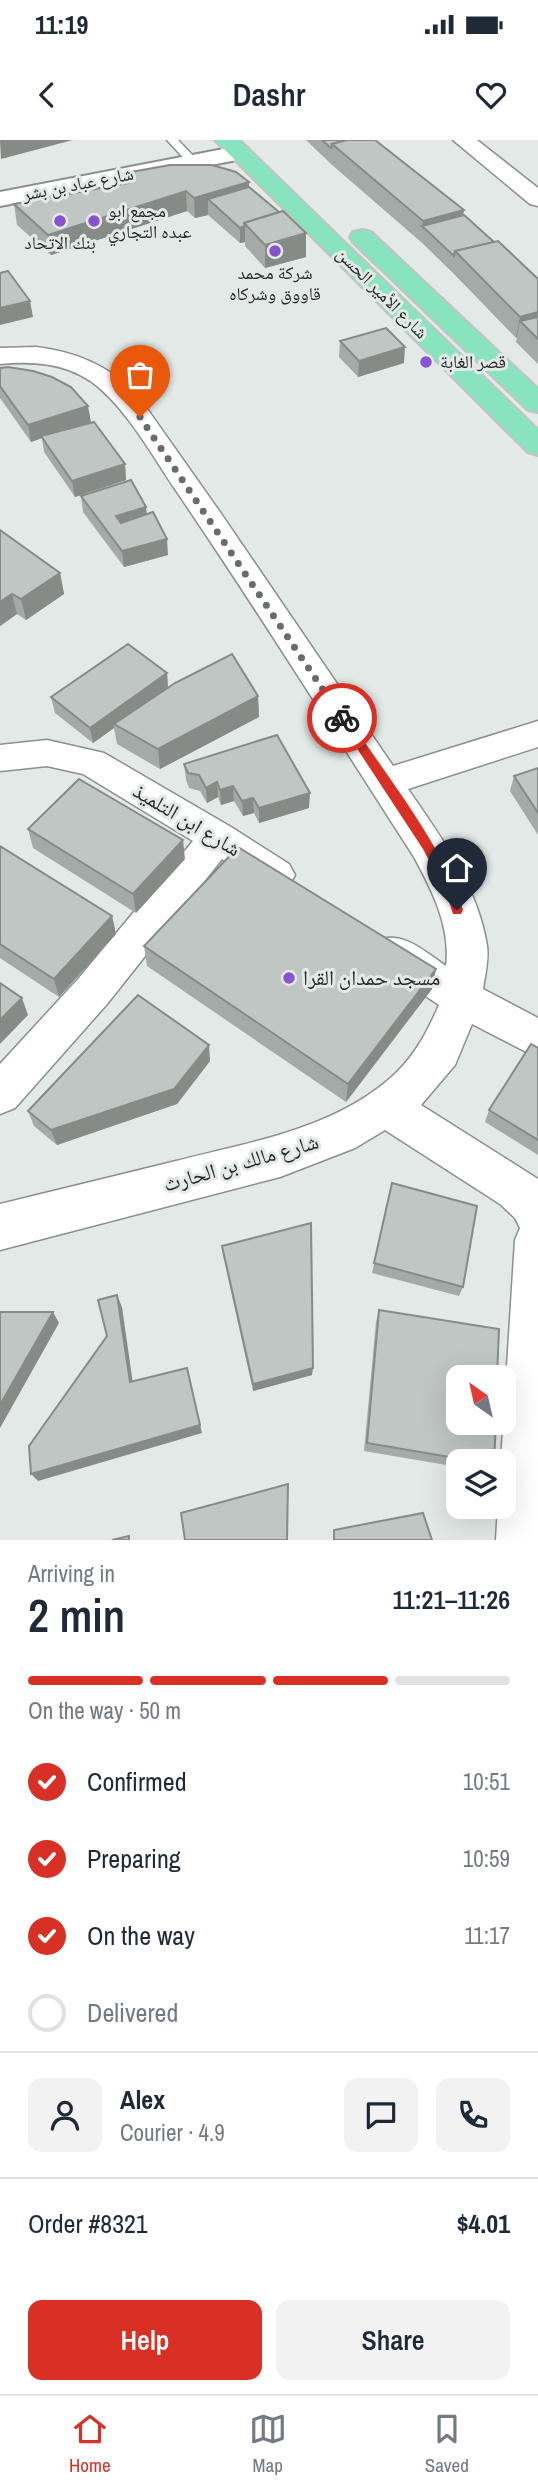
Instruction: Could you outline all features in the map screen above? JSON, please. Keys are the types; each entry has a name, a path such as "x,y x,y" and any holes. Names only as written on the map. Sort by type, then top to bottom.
{"highway":[{"name":"شارع الأمير الحسن","path":"233,147 538,446"},
{"name":"شارع الأمير الحسن","path":"341,216 538,404"}],"street":[{"path":"464,140 538,199"},
{"name":"شارع عباد بن بشر","path":"0,200 193,162 233,147"},
{"name":"شارع مالك بن الحارث","path":"0,356 55,356 88,367 111,381 153,435 386,782 452,891 468,948 462,998 440,1052 412,1086 386,1107 340,1133 280,1156 0,1227"},
{"path":"386,782 538,734"},
{"name":"شارع ابن التلميذ","path":"0,758 47,753 92,763 218,837 299,891"},
{"path":"0,1094 93,991 218,837"},
{"path":"369,937 462,998 538,1039"},
{"path":"386,1107 516,1189 530,1202 538,1217"},
{"path":"522,1540 538,1240"}],"lane":[{"path":"172,140 193,162"}],"building":[{"path":"322,140 347,140 332,144 331,148"},
{"path":"347,140 375,140 464,210 423,221 332,144"},
{"path":"170,165 212,165 236,172 249,182 194,198 186,191 48,235 14,204 128,183 120,174"},
{"path":"249,187 279,212 244,223 245,226 240,228 208,199"},
{"path":"283,211 306,233 265,245 244,223"},
{"path":"464,215 494,242 455,251 454,256 422,226"},
{"path":"498,241 538,279 538,312 520,317 455,251"},
{"path":"8,271 30,301 0,308 0,273"},
{"path":"538,317 538,339 520,321"},
{"path":"386,328 405,347 359,361 340,341"},
{"path":"8,367 52,377 71,387 88,406 28,425 0,386 0,368"},
{"path":"94,422 125,464 72,481 41,436"},
{"path":"131,480 146,507 116,516 121,523 153,512 167,539 122,551 81,496"},
{"path":"0,530 60,573 21,599 12,594 0,602"},
{"path":"128,644 167,673 90,728 51,697"},
{"path":"232,654 258,696 158,749 114,724 175,683"},
{"path":"277,735 310,793 259,808 253,798 242,801 233,786 220,790 217,782 206,788 199,775 188,773 184,764"},
{"path":"538,768 538,813 514,776"},
{"path":"79,779 183,840 133,894 28,829"},
{"path":"0,846 112,916 54,979 0,944"},
{"name":"مسجد حمدان القرا","path":"238,847 436,969 348,1084 144,946"},
{"path":"0,983 22,998 0,1020"},
{"path":"138,995 209,1045 174,1089 51,1130 28,1111"},
{"path":"531,1044 538,1048 538,1140 489,1110"},
{"path":"392,1183 477,1206 463,1287 374,1263"},
{"path":"311,1223 313,1368 253,1384 222,1246"},
{"path":"117,1295 130,1382 187,1368 200,1425 31,1474 29,1446 107,1336 98,1300"},
{"path":"379,1310 499,1329 498,1365 446,1365 446,1435 495,1435 495,1449 446,1449 446,1456 367,1443"},
{"path":"0,1312 53,1312 0,1405"},
{"path":"288,1484 287,1540 185,1540 181,1513"},
{"path":"423,1513 432,1540 334,1540 334,1530"},
{"path":"129,1536 129,1540 112,1540"}],"way so far":[{"path":"140,417 342,718"}],"place":[{"name":"بنك الاتحاد","path":"60,221"},
{"name":"مجمع ابو عبده التجاري","path":"94,221"},
{"name":"شركة محمد قاووق وشركاه","path":"275,251"},
{"name":"قصر الغابة","path":"426,362"},
{"name":"مسجد حمدان القرا","path":"289,978"}],"route":[{"path":"342,718 427,846 452,891 457,910"}]}
